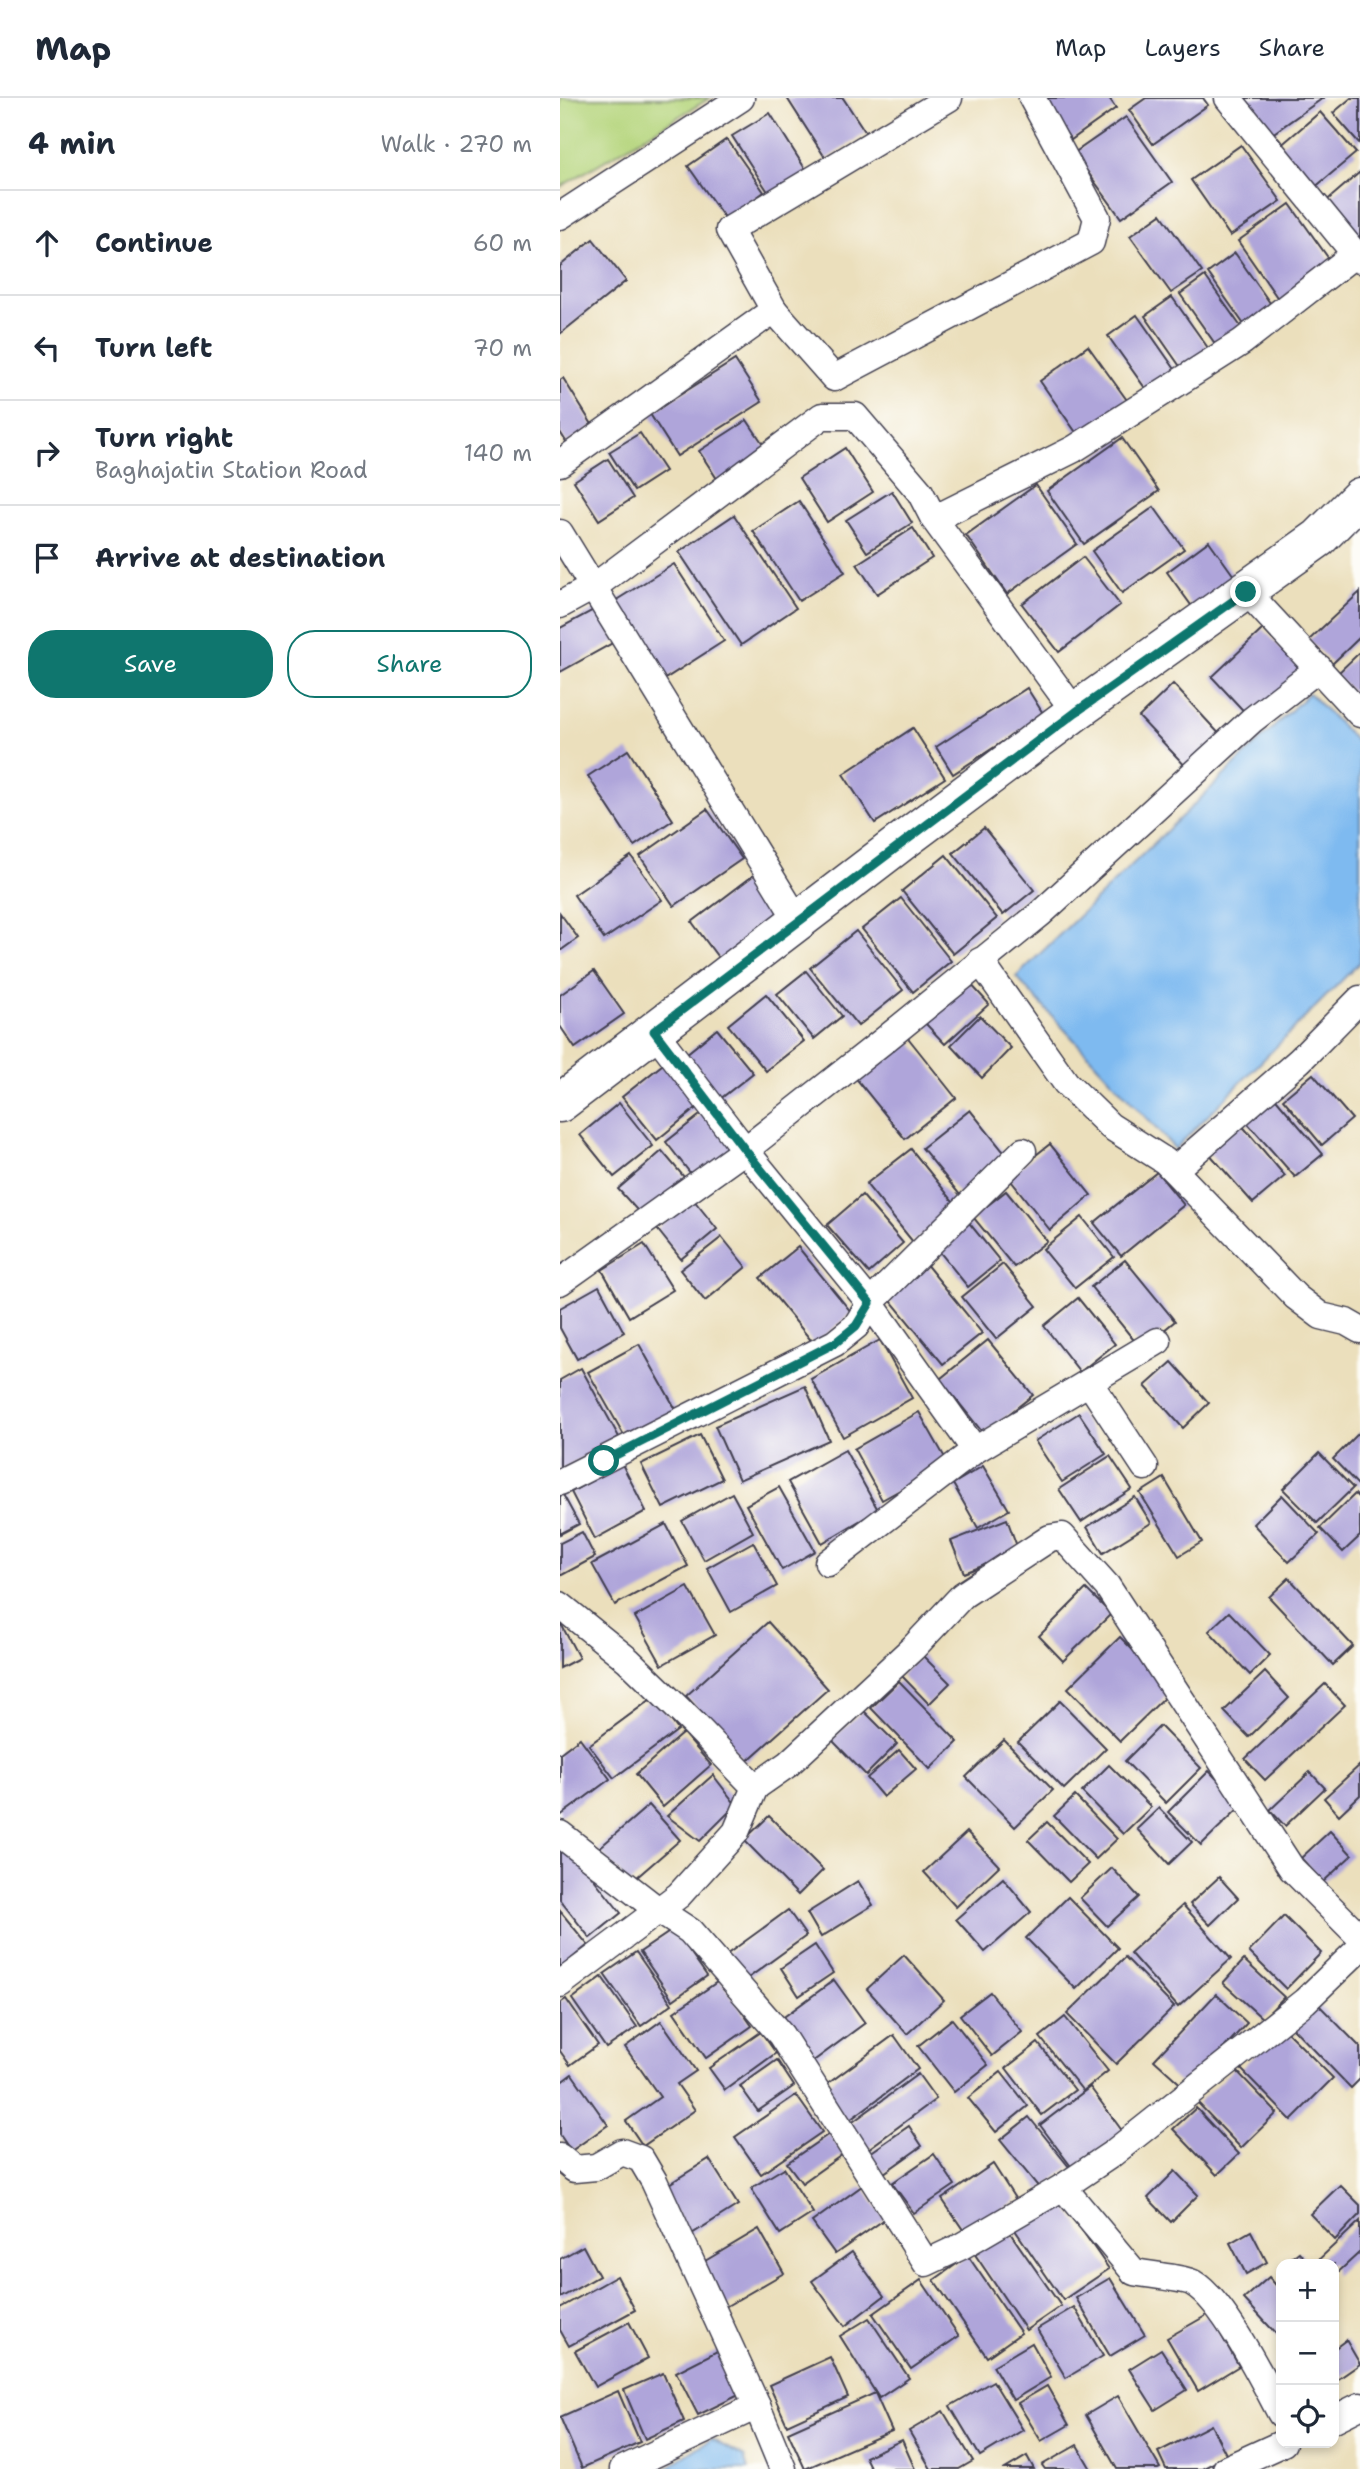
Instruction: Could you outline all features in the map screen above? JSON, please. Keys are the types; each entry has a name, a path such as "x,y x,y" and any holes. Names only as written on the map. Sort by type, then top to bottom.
{"street":[{"path":"560,216 741,98"},
{"path":"949,98 729,230 774,310 834,378 855,416 920,492 934,519 1076,712"},
{"path":"834,378 1091,242 1097,218 1032,98"},
{"path":"934,519 1074,449 1242,342 1357,257 1228,98"},
{"path":"560,463 774,310"},
{"path":"560,605 595,586 822,416 855,416"},
{"path":"560,1103 1076,712 1319,538 1360,497"},
{"path":"560,533 595,586 798,921"},
{"path":"1246,592 1360,714"},
{"path":"560,1282 745,1150 882,1042 1040,914 1252,720 1319,668"},
{"path":"981,961 1066,1083 1110,1126 1165,1161 1296,1297 1321,1316 1346,1322 1360,1330"},
{"path":"1174,1170 1300,1060 1358,1005"},
{"path":"654,1031 745,1150 870,1303 975,1450"},
{"path":"560,1482 835,1343 856,1326 870,1303 1023,1152"},
{"path":"828,1563 975,1450 1158,1341"},
{"path":"1089,1381 1145,1467"},
{"path":"560,1984 679,1895 736,1832 755,1787 797,1755 913,1648 963,1595 1050,1538 1062,1536 1107,1586 1292,1869 1360,1937"},
{"path":"560,1605 628,1660 755,1787"},
{"path":"560,1834 658,1910 690,1931 781,2035 926,2263 960,2247 1063,2187 1112,2154 1305,2001 1360,1948"},
{"path":"560,2157 573,2169 596,2167 622,2152 641,2159 654,2181 758,2406 783,2469"},
{"path":"1063,2187 1134,2272 1192,2281 1212,2300 1247,2352 1276,2405"},
{"path":"623,2469 758,2406"},
{"path":"1339,2416 1360,2406"},
{"path":"1226,2469 1276,2446"}],"green space":[{"path":"560,98 710,98 560,187"}],"water":[{"path":"1309,693 1360,745 1360,962 1175,1149 1016,977"},
{"path":"711,2439 744,2457 748,2469 665,2469"}],"building":[{"path":"787,98 843,98 866,133 826,159"},
{"path":"1042,98 1109,98 1116,108 1071,140"},
{"path":"1146,98 1203,98 1208,105 1153,144 1129,110"},
{"path":"1241,98 1323,98 1268,137"},
{"path":"1351,98 1360,98 1360,144 1333,113"},
{"path":"1320,112 1356,153 1314,188 1279,147"},
{"path":"770,113 809,175 772,198 732,136"},
{"path":"1126,117 1172,182 1121,218 1074,153"},
{"path":"727,139 764,192 726,220 688,166"},
{"path":"1241,145 1281,201 1230,236 1191,180"},
{"path":"1360,172 1360,245 1324,203"},
{"path":"1290,204 1334,266 1281,303 1238,241"},
{"path":"1161,214 1202,272 1171,293 1130,236"},
{"path":"593,239 626,281 560,334 560,266"},
{"path":"1235,253 1277,313 1250,333 1208,273"},
{"path":"1205,276 1246,334 1221,352 1180,294"},
{"path":"1172,297 1213,355 1186,375 1145,316"},
{"path":"1137,315 1179,375 1150,395 1108,336"},
{"path":"1088,346 1129,403 1080,438 1040,381"},
{"path":"735,360 762,402 677,456 650,414"},
{"path":"563,378 593,426 567,443 560,432 560,380"},
{"path":"747,420 769,453 721,485 699,451"},
{"path":"640,433 665,471 634,491 609,452"},
{"path":"1122,438 1159,491 1084,544 1047,491"},
{"path":"845,448 873,492 827,522 799,478"},
{"path":"608,459 633,498 599,520 574,481"},
{"path":"1036,485 1077,544 1007,594 966,535"},
{"path":"892,491 912,523 867,552 846,520"},
{"path":"799,501 845,572 799,601 753,531"},
{"path":"1154,507 1184,549 1122,593 1092,551"},
{"path":"734,515 796,608 741,645 679,552"},
{"path":"913,528 932,558 877,594 857,564"},
{"path":"1209,541 1241,586 1199,616 1167,572"},
{"path":"1083,557 1120,605 1059,652 1022,604"},
{"path":"674,564 724,641 660,682 610,604"},
{"path":"1360,592 1360,637 1332,664 1309,640"},
{"path":"597,608 616,641 560,672 560,628"},
{"path":"1263,629 1303,672 1252,720 1212,677"},
{"path":"1360,652 1360,700 1336,675"},
{"path":"1173,684 1224,739 1190,771 1139,717"},
{"path":"1027,688 1044,715 953,774 936,747"},
{"path":"913,728 945,778 875,823 843,774"},
{"path":"628,750 673,820 634,846 588,776"},
{"path":"707,809 742,859 674,906 640,856"},
{"path":"984,828 1034,890 1003,915 953,853"},
{"path":"946,855 997,918 953,954 902,891"},
{"path":"631,856 662,900 604,939 574,895"},
{"path":"758,872 789,915 723,964 692,922"},
{"path":"901,898 951,961 913,992 862,929"},
{"path":"560,913 578,938 560,951"},
{"path":"856,931 903,990 858,1026 810,968"},
{"path":"594,971 624,1014 575,1048 560,1026 560,995"},
{"path":"806,971 842,1016 814,1039 777,994"},
{"path":"969,982 989,1004 945,1044 925,1023"},
{"path":"766,994 804,1041 766,1071 728,1025"},
{"path":"980,1016 1011,1048 982,1078 951,1045"},
{"path":"717,1029 753,1073 715,1103 680,1059"},
{"path":"905,1034 956,1098 905,1139 854,1076"},
{"path":"667,1061 701,1104 657,1140 622,1097"},
{"path":"1313,1074 1352,1119 1322,1145 1283,1099"},
{"path":"1271,1093 1323,1154 1295,1177 1243,1118"},
{"path":"619,1103 653,1146 614,1177 580,1135"},
{"path":"709,1108 738,1146 695,1179 666,1142"},
{"path":"970,1110 1007,1156 960,1195 922,1148"},
{"path":"1240,1123 1285,1176 1253,1203 1207,1151"},
{"path":"1050,1144 1091,1195 1050,1230 1008,1177"},
{"path":"911,1149 957,1206 913,1242 866,1184"},
{"path":"662,1151 690,1184 645,1219 618,1189"},
{"path":"1157,1172 1184,1205 1121,1256 1094,1223"},
{"path":"1006,1191 1047,1241 1014,1267 973,1217"},
{"path":"862,1195 903,1243 869,1273 827,1225"},
{"path":"693,1199 717,1229 681,1259 657,1229"},
{"path":"1082,1217 1114,1257 1075,1288 1043,1249"},
{"path":"966,1219 1000,1261 968,1287 934,1245"},
{"path":"722,1237 746,1267 705,1301 680,1270"},
{"path":"644,1244 673,1290 629,1317 602,1270"},
{"path":"798,1247 852,1313 814,1344 760,1278"},
{"path":"1125,1260 1175,1321 1141,1349 1091,1287"},
{"path":"925,1263 982,1333 943,1364 886,1295"},
{"path":"1003,1264 1037,1306 996,1339 962,1297"},
{"path":"599,1286 624,1332 577,1359 560,1328 560,1308"},
{"path":"1078,1298 1115,1344 1080,1372 1044,1326"},
{"path":"880,1340 912,1398 843,1437 811,1379"},
{"path":"988,1340 1033,1395 984,1434 940,1379"},
{"path":"639,1344 679,1415 629,1444 588,1372"},
{"path":"1172,1362 1209,1403 1183,1428 1145,1386"},
{"path":"581,1368 619,1437 560,1470 560,1380"},
{"path":"805,1386 829,1440 739,1480 715,1426"},
{"path":"919,1412 948,1463 882,1500 854,1449"},
{"path":"1079,1413 1106,1454 1062,1482 1035,1441"},
{"path":"1360,1432 1360,1487 1333,1459"},
{"path":"700,1435 722,1479 663,1508 641,1464"},
{"path":"845,1450 878,1510 822,1543 788,1482"},
{"path":"1319,1453 1353,1488 1317,1523 1283,1489"},
{"path":"1110,1456 1132,1489 1081,1522 1059,1489"},
{"path":"622,1464 646,1511 595,1539 571,1492"},
{"path":"983,1466 1009,1510 978,1528 953,1484"},
{"path":"1164,1478 1202,1542 1179,1556 1140,1493"},
{"path":"779,1487 815,1551 782,1570 746,1505"},
{"path":"560,1489 579,1524 560,1534"},
{"path":"732,1493 753,1532 704,1560 682,1521"},
{"path":"1355,1494 1360,1499 1360,1536 1343,1552 1320,1528"},
{"path":"1282,1495 1319,1534 1289,1562 1253,1524"},
{"path":"1135,1497 1151,1523 1103,1553 1087,1527"},
{"path":"1007,1519 1019,1552 964,1573 951,1541"},
{"path":"666,1524 688,1566 615,1605 592,1564"},
{"path":"582,1532 595,1557 560,1576 560,1543"},
{"path":"753,1542 777,1586 731,1612 707,1568"},
{"path":"1289,1578 1353,1646 1333,1665 1269,1597"},
{"path":"688,1587 715,1635 662,1665 635,1617"},
{"path":"1086,1589 1111,1614 1063,1661 1039,1636"},
{"path":"1229,1612 1270,1655 1250,1675 1209,1631"},
{"path":"560,1622 579,1658 560,1668"},
{"path":"768,1622 828,1689 746,1762 686,1696"},
{"path":"1120,1637 1172,1690 1120,1741 1068,1688"},
{"path":"922,1655 950,1683 929,1704 901,1675"},
{"path":"1265,1672 1289,1698 1249,1737 1224,1711"},
{"path":"899,1681 958,1742 930,1769 871,1708"},
{"path":"1325,1684 1345,1705 1265,1780 1245,1759"},
{"path":"654,1697 678,1730 614,1778 589,1745"},
{"path":"1060,1701 1106,1748 1064,1789 1018,1742"},
{"path":"863,1710 897,1744 866,1775 832,1740"},
{"path":"1160,1726 1201,1768 1166,1803 1125,1761"},
{"path":"683,1733 711,1765 663,1807 636,1774"},
{"path":"580,1738 610,1779 560,1816 560,1753"},
{"path":"1004,1740 1053,1790 1015,1827 966,1777"},
{"path":"899,1750 916,1769 883,1797 867,1778"},
{"path":"1109,1765 1151,1807 1123,1834 1082,1792"},
{"path":"1360,1765 1360,1795 1339,1815 1324,1798"},
{"path":"1209,1771 1242,1805 1201,1845 1168,1812"},
{"path":"1310,1772 1325,1788 1285,1826 1270,1810"},
{"path":"713,1775 736,1805 700,1841 667,1816"},
{"path":"1075,1796 1117,1839 1096,1859 1054,1816"},
{"path":"649,1805 680,1840 629,1884 598,1849"},
{"path":"1159,1808 1192,1842 1169,1864 1137,1829"},
{"path":"769,1816 823,1870 798,1895 744,1840"},
{"path":"1047,1822 1088,1864 1069,1882 1028,1840"},
{"path":"1330,1831 1352,1855 1323,1882 1301,1858"},
{"path":"967,1832 999,1866 956,1907 924,1872"},
{"path":"565,1843 621,1913 590,1938 560,1900 560,1847"},
{"path":"1112,1868 1139,1897 1107,1926 1080,1898"},
{"path":"1219,1877 1238,1898 1210,1925 1190,1904"},
{"path":"1003,1878 1031,1912 985,1952 956,1919"},
{"path":"858,1881 873,1905 821,1937 807,1913"},
{"path":"1068,1897 1118,1948 1076,1989 1026,1938"},
{"path":"1183,1905 1231,1959 1178,2007 1130,1953"},
{"path":"788,1910 806,1936 744,1981 726,1955"},
{"path":"560,1911 588,1945 560,1968"},
{"path":"1284,1916 1321,1953 1286,1989 1249,1952"},
{"path":"674,1929 707,1976 673,2000 640,1952"},
{"path":"815,1945 833,1973 799,1996 781,1968"},
{"path":"636,1952 672,2004 641,2026 604,1974"},
{"path":"904,1955 944,2000 907,2034 867,1989"},
{"path":"1125,1957 1174,2007 1116,2064 1067,2014"},
{"path":"1244,1960 1284,1997 1263,2019 1223,1983"},
{"path":"602,1977 637,2027 606,2048 572,1999"},
{"path":"720,1980 752,2026 706,2058 674,2012"},
{"path":"834,1980 865,2023 808,2065 777,2022"},
{"path":"990,1992 1022,2032 992,2056 960,2015"},
{"path":"1216,1994 1247,2023 1186,2089 1154,2060"},
{"path":"566,1999 598,2045 570,2065 560,2051 560,2003"},
{"path":"1313,1999 1360,2047 1360,2079 1351,2088 1289,2024"},
{"path":"1065,2017 1108,2071 1083,2091 1040,2037"},
{"path":"952,2019 988,2065 954,2092 918,2046"},
{"path":"661,2021 696,2071 677,2084 695,2110 643,2146 626,2121 660,2097 625,2047"},
{"path":"1282,2027 1333,2078 1291,2120 1241,2069"},
{"path":"761,2032 776,2053 725,2090 709,2068"},
{"path":"894,2035 918,2069 847,2122 822,2088"},
{"path":"1038,2043 1075,2090 1042,2115 1006,2068"},
{"path":"777,2060 794,2086 758,2111 740,2086"},
{"path":"1234,2068 1277,2113 1241,2148 1198,2103"},
{"path":"1001,2072 1028,2106 996,2132 968,2098"},
{"path":"572,2074 608,2125 571,2151 560,2135 560,2083"},
{"path":"918,2074 936,2099 868,2149 850,2124"},
{"path":"1090,2087 1123,2132 1073,2169 1040,2125"},
{"path":"796,2095 822,2132 761,2174 735,2137"},
{"path":"1196,2108 1239,2154 1217,2175 1173,2129"},
{"path":"1029,2117 1069,2167 1041,2190 1000,2140"},
{"path":"909,2126 922,2146 884,2173 870,2153"},
{"path":"829,2134 843,2154 802,2183 787,2163"},
{"path":"934,2154 955,2185 914,2213 892,2183"},
{"path":"709,2159 738,2205 690,2235 661,2189"},
{"path":"993,2164 1016,2200 966,2234 942,2199"},
{"path":"784,2168 813,2213 780,2234 751,2188"},
{"path":"1175,2171 1198,2195 1171,2222 1148,2198"},
{"path":"1340,2185 1360,2205 1360,2214 1335,2240 1310,2214"},
{"path":"862,2186 885,2219 835,2254 812,2222"},
{"path":"1058,2196 1109,2269 1063,2300 1013,2227"},
{"path":"1360,2221 1360,2252 1339,2271 1339,2259 1319,2259"},
{"path":"759,2229 784,2273 725,2307 700,2264"},
{"path":"1008,2230 1061,2306 1026,2330 974,2253"},
{"path":"1251,2231 1267,2262 1246,2274 1230,2243"},
{"path":"583,2246 599,2276 560,2298 560,2259"},
{"path":"852,2252 884,2296 845,2326 812,2281"},
{"path":"1299,2252 1305,2259 1290,2259"},
{"path":"968,2256 1021,2333 987,2357 934,2280"},
{"path":"617,2276 635,2310 569,2346 560,2330 560,2308"},
{"path":"1269,2277 1276,2285 1276,2334 1244,2299"},
{"path":"1110,2278 1145,2335 1110,2356 1076,2298"},
{"path":"921,2280 959,2336 911,2369 873,2314"},
{"path":"1074,2307 1103,2356 1066,2378 1037,2329"},
{"path":"1209,2314 1239,2366 1198,2391 1167,2338"},
{"path":"869,2318 909,2378 879,2398 840,2336"},
{"path":"629,2322 648,2358 595,2387 575,2351"},
{"path":"1346,2340 1360,2364 1339,2379 1339,2345"},
{"path":"1032,2343 1051,2377 1013,2400 993,2366"},
{"path":"723,2348 745,2392 698,2415 676,2372"},
{"path":"1161,2349 1187,2390 1155,2410 1129,2369"},
{"path":"830,2357 848,2397 787,2425 769,2385"},
{"path":"663,2373 684,2421 645,2439 624,2390"},
{"path":"993,2381 1023,2430 980,2456 950,2406"},
{"path":"1047,2386 1069,2425 1041,2441 1018,2403"},
{"path":"618,2391 640,2442 582,2468 560,2417"},
{"path":"875,2393 892,2431 805,2469 788,2432"},
{"path":"1118,2396 1160,2468 1117,2469 1086,2415"},
{"path":"943,2411 973,2461 959,2469 931,2469 909,2431"},
{"path":"1211,2425 1227,2456 1202,2469 1166,2469 1158,2452"},
{"path":"902,2440 915,2469 871,2469 865,2457"},
{"path":"1077,2445 1091,2469 1045,2469 1042,2465"},
{"path":"1027,2456 1034,2469 1005,2469"}],"route":[{"path":"604,1461 835,1343 856,1326 870,1303 745,1150 654,1031 1076,712 1246,592"}]}
